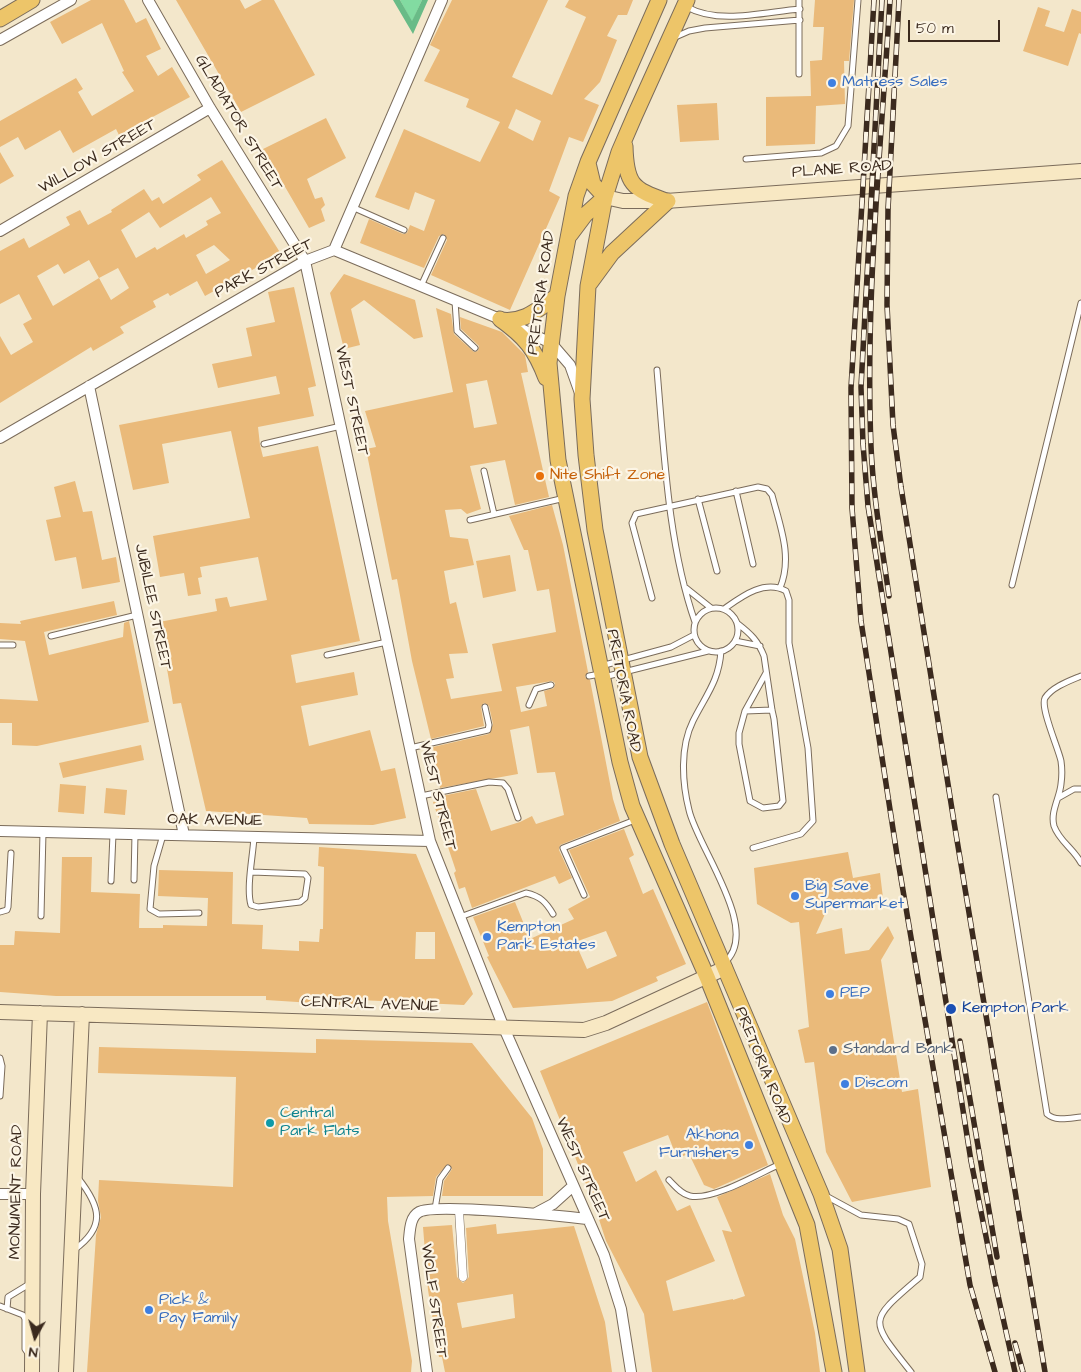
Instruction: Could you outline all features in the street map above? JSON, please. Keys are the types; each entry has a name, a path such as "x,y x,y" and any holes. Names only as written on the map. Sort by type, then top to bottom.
{"main road":[{"path":"0,19 32,0"},
{"name":"PRETORIA ROAD","path":"659,0 588,162 576,196 566,240 549,363 558,460 599,673 620,762 638,819 707,977 807,1224 834,1372"},
{"name":"PRETORIA ROAD","path":"686,3 625,139 605,197 588,286 582,399 586,455 595,530 640,757 654,800 821,1194 840,1249 857,1372"},
{"path":"588,286 612,253 667,201 641,192 635,186 628,175 625,139"},
{"path":"566,240 585,215 605,197 592,184 588,162"},
{"name":"PLANE ROAD","path":"605,197 623,201 667,201 1081,171"},
{"path":"501,319 511,321 528,317 557,296"},
{"path":"501,319 525,338 531,346 551,391"},
{"name":"CENTRAL AVENUE","path":"0,1012 587,1029 707,977 724,966"},
{"name":"MONUMENT ROAD","path":"32,1365 33,1194 40,1012"},
{"path":"66,1372 82,1014"}],"street":[{"path":"0,40 71,0"},
{"name":"GLADIATOR STREET","path":"148,0 210,108 305,261"},
{"path":"334,250 442,0"},
{"name":"WILLOW STREET","path":"0,232 210,108"},
{"name":"PARK STREET","path":"0,438 305,261 334,250 501,319 551,343 570,365 582,399"},
{"name":"WEST STREET","path":"305,261 430,841 504,1028 614,1283 622,1309 631,1372"},
{"name":"JUBILEE STREET","path":"90,386 184,835"},
{"name":"OAK AVENUE","path":"0,830 430,841"},
{"path":"535,1213 553,1204 573,1186"},
{"path":"0,1194 33,1194"},
{"name":"WOLF STREET","path":"427,1372 409,1240 413,1219 417,1213 423,1210 434,1210"},
{"path":"434,1210 535,1213 587,1219"},
{"path":"459,1210 463,1277"}],"lane":[{"path":"798,74 799,0"},
{"path":"746,159 821,153 839,142 848,126 858,0"},
{"path":"686,3 703,14 724,15 800,9"},
{"path":"668,40 689,31 705,28 800,20"},
{"path":"352,207 404,230"},
{"path":"421,286 443,238"},
{"path":"455,300 457,331 475,348"},
{"path":"1012,585 1081,303"},
{"path":"657,370 671,505 685,587 695,622 694,635 702,647 708,650"},
{"path":"264,444 341,426"},
{"path":"484,471 494,514"},
{"path":"652,598 632,518 636,514 671,505 758,487 766,489 772,495 787,561 780,588"},
{"path":"736,491 753,564"},
{"path":"470,520 565,497"},
{"path":"698,499 717,571"},
{"path":"685,587 710,608 724,609 730,613 738,624 752,634 760,646 766,673 772,710 783,801 778,806 763,808 750,801 739,744 739,733 745,711 766,673"},
{"path":"724,609 753,591 766,588 780,588 786,591 789,600 789,643 808,748 814,815 811,825 801,834 753,848"},
{"path":"695,622 699,615 710,608"},
{"path":"51,636 138,615"},
{"path":"599,673 623,666 708,650 721,651 728,649 735,641 738,624"},
{"path":"599,673 623,666 671,647 694,635"},
{"path":"735,641 760,646"},
{"path":"327,655 387,642"},
{"path":"0,644 13,645"},
{"path":"721,651 716,681 693,721 686,739 684,766 689,812 718,872 738,931 735,951 724,966"},
{"path":"1081,676 1054,689 1045,698 1043,706 1056,740 1061,763 1062,783 1054,823 1058,835 1077,855 1081,863"},
{"path":"1073,680 1081,680"},
{"path":"529,705 536,689 551,685"},
{"path":"410,748 488,730 489,724 485,707"},
{"path":"745,711 772,710"},
{"path":"421,796 489,782 502,783 508,789 518,818"},
{"path":"1058,798 1074,789 1081,789"},
{"path":"996,797 1047,1114 1051,1118 1059,1119 1081,1117"},
{"path":"584,896 563,848 638,819"},
{"path":"41,916 43,832"},
{"path":"111,881 113,834"},
{"path":"134,880 135,834"},
{"path":"163,835 154,866 150,909 159,914 198,913"},
{"path":"252,872 305,874 308,878 305,898 300,902 258,907 252,905 252,872 254,837"},
{"path":"0,912 7,910 8,907 11,853"},
{"path":"460,917 526,893 537,895 546,902 552,914"},
{"path":"0,1058 0,1096"},
{"path":"669,1180 680,1191 689,1196 708,1196 782,1163"},
{"path":"434,1210 440,1179 448,1168"},
{"path":"70,1253 90,1237 95,1222 94,1202 75,1174"},
{"path":"821,1194 861,1216 893,1218 909,1224 922,1264 920,1277 886,1307 880,1316 879,1325 883,1337 911,1372"},
{"path":"7,1309 8,1297 32,1282"},
{"path":"0,1306 22,1314 25,1349 32,1365"}],"green space":[{"path":"393,0 400,0 412,21 422,0 428,0 413,34"},
{"path":"400,0 422,0 412,22"}],"building":[{"path":"91,0 124,0 136,23 146,18 161,49 146,56 158,76 172,67 190,97 119,135 116,129 73,153 60,130 25,150 18,137 0,147 0,121 76,78 83,89 78,92 92,116 134,91 122,72 124,71 102,23 62,44 50,22"},
{"path":"176,0 240,0 245,9 262,0 274,0 315,75 241,112"},
{"path":"452,0 548,0 512,77 552,95 586,17 565,7 569,0 633,0 627,15 618,15 607,36 617,40 600,82 584,99 599,105 583,142 569,137 549,191 560,197 510,310 431,275 447,240 444,234 439,236 424,268 360,243 369,219 403,234 407,233 410,225 424,231 435,200 415,192 409,210 375,197 404,129 480,162 500,122 466,107 469,99 424,81 440,50 430,45","holes":["516,109 541,121 533,141 508,128"]},
{"path":"815,0 854,0 849,61 844,61 845,104 816,106 815,144 766,146 766,97 811,96 810,61 822,60 824,27 813,27"},
{"path":"1038,7 1050,11 1045,26 1064,32 1072,9 1081,12 1081,34 1079,33 1068,66 1023,51"},
{"path":"717,103 719,140 680,142 677,105"},
{"path":"326,118 346,158 307,179 315,199 322,197 325,205 321,209 325,221 309,228 263,149"},
{"path":"0,152 14,176 0,184"},
{"path":"222,160 281,254 205,296 197,281 170,296 168,293 153,301 156,307 120,327 124,333 93,351 91,347 0,403 0,336 11,355 33,342 23,324 32,319 19,294 0,304 0,251 24,238 29,248 70,225 66,217 80,210 88,225 112,212 111,210 144,189 152,201 159,197 163,204 201,180 197,175","holes":["211,197 221,213 206,221 208,225 186,238 184,234 157,250 155,247 136,258 121,230 149,212 160,228","214,245 230,260 206,274 196,255","89,260 99,278 53,306 37,276 58,264 64,274","118,268 129,288 111,300 99,278"]},
{"path":"344,274 415,300 423,337 414,339 364,300 351,309 360,345 344,349 330,293"},
{"path":"294,287 316,386 308,388 314,416 258,427 260,445 263,457 318,446 360,641 291,655 296,683 354,672 358,695 301,706 309,746 370,730 381,771 395,768 406,818 373,825 309,824 307,818 206,811 181,703 173,704 159,622 217,611 215,599 227,597 230,607 267,600 258,557 200,567 202,577 198,578 201,594 188,596 184,573 160,577 153,536 250,518 231,431 162,444 169,483 133,490 119,425 280,394 276,376 218,388 212,364 252,356 246,328 275,322 268,292"},
{"path":"436,308 451,314 454,334 474,352 478,351 479,346 461,329 460,317 502,332 525,355 528,372 521,373 549,497 515,505 505,460 470,466 481,509 467,514 461,509 445,510 450,537 468,539 474,565 444,571 450,604 456,602 468,653 449,654 454,678 446,679 451,699 502,691 492,644 556,632 549,589 537,591 528,550 524,550 509,516 552,505 563,545 588,672 585,677 590,680 613,799 620,821 560,845 559,850 572,878 559,884 555,876 472,908 465,887 459,889 454,873 456,871 433,802 442,799 442,796 476,789 491,831 520,822 532,816 536,824 564,815 555,772 537,773 529,726 510,730 518,774 440,788 433,747 489,734 493,724 489,706 484,703 481,707 484,726 431,739 412,661 397,579 392,580 366,449 376,447 365,411 453,392","holes":["487,380 497,424 474,428 466,384","552,681 555,683 554,688 544,691 547,706 521,712 516,687"]},
{"path":"75,481 83,512 92,511 102,560 116,557 120,582 82,589 76,557 55,561 46,520 61,517 54,487"},
{"path":"510,555 516,591 483,598 476,561"},
{"path":"114,601 117,615 44,632 49,655 123,637 124,623 129,621 149,722 37,746 12,745 12,723 0,723 0,699 38,701 25,641 0,639 0,623 21,624 20,621"},
{"path":"141,745 144,760 63,778 59,763"},
{"path":"60,784 86,786 84,814 58,812"},
{"path":"106,788 127,790 125,815 104,813"},
{"path":"624,829 634,855 629,858 643,894 653,889 686,964 656,977 658,981 612,1001 513,1008 487,957 489,956 473,917 515,902 530,939 574,919 568,909 590,897 569,850","holes":["606,931 617,956 587,969 575,942"]},
{"path":"319,847 416,854 473,994 464,1005 360,1000 360,1006 266,1000 266,996 56,996 0,992 0,945 14,945 15,931 60,933 62,857 92,857 91,892 140,894 139,928 163,928 163,925 207,926 208,898 158,896 159,870 233,872 232,924 263,925 262,949 299,951 299,941 319,942 320,929 323,929 324,867 318,866","holes":["416,932 435,932 435,959 415,959"]},
{"path":"848,852 853,878 880,873 883,898 830,903 816,934 842,928 845,954 869,950 888,926 894,938 881,960 902,1092 918,1089 931,1187 852,1202 826,1152 814,1062 805,1063 798,1030 809,1027 799,922 791,923 757,904 754,868"},
{"path":"707,1002 768,1165 714,1189 704,1185 689,1154 677,1158 668,1135 623,1152 636,1182 656,1170 677,1211 690,1205 715,1261 666,1281 673,1311 745,1296 722,1230 732,1232 717,1197 770,1174 783,1215 795,1239 815,1333 820,1372 652,1372 644,1314 606,1241 593,1201 540,1071"},
{"path":"316,1039 472,1043 532,1118 543,1149 543,1196 442,1196 444,1181 452,1169 448,1164 436,1177 433,1196 387,1197 388,1221 412,1361 411,1372 87,1372 96,1235 101,1217 98,1201 99,1180 233,1187 236,1077 98,1073 99,1047 316,1053"},
{"path":"496,1224 497,1234 574,1226 605,1322 612,1372 445,1372 442,1357 439,1357 428,1290 423,1227 452,1225 457,1277 463,1283 469,1277 466,1228","holes":["513,1294 515,1318 462,1328 457,1303"]}],"railway":[{"path":"874,0 851,388 852,508 861,621 897,855 970,1285 995,1372"},
{"path":"882,0 861,387 868,506 971,1161 1015,1372"},
{"path":"889,596 878,521 871,446 870,335 875,223 890,0"},
{"path":"899,0 888,209 887,305 893,425 901,487 954,822 1045,1372"},
{"path":"960,1041 997,1257"},
{"path":"1015,1343 1023,1372"}],"place":[{"name":"Matress Sales","path":"832,83"},
{"name":"Nite Shift Zone","path":"540,476"},
{"name":"Big Save Supermarket","path":"795,896"},
{"name":"Kempton Park Estates","path":"487,937"},
{"name":"PEP","path":"830,994"},
{"name":"Kempton Park","path":"951,1009"},
{"name":"Standard Bank","path":"833,1050"},
{"name":"Discom","path":"845,1084"},
{"name":"Central Park Flats","path":"270,1123"},
{"name":"Akhona Furnishers","path":"749,1145"},
{"name":"Pick & Pay Family","path":"149,1310"}]}
